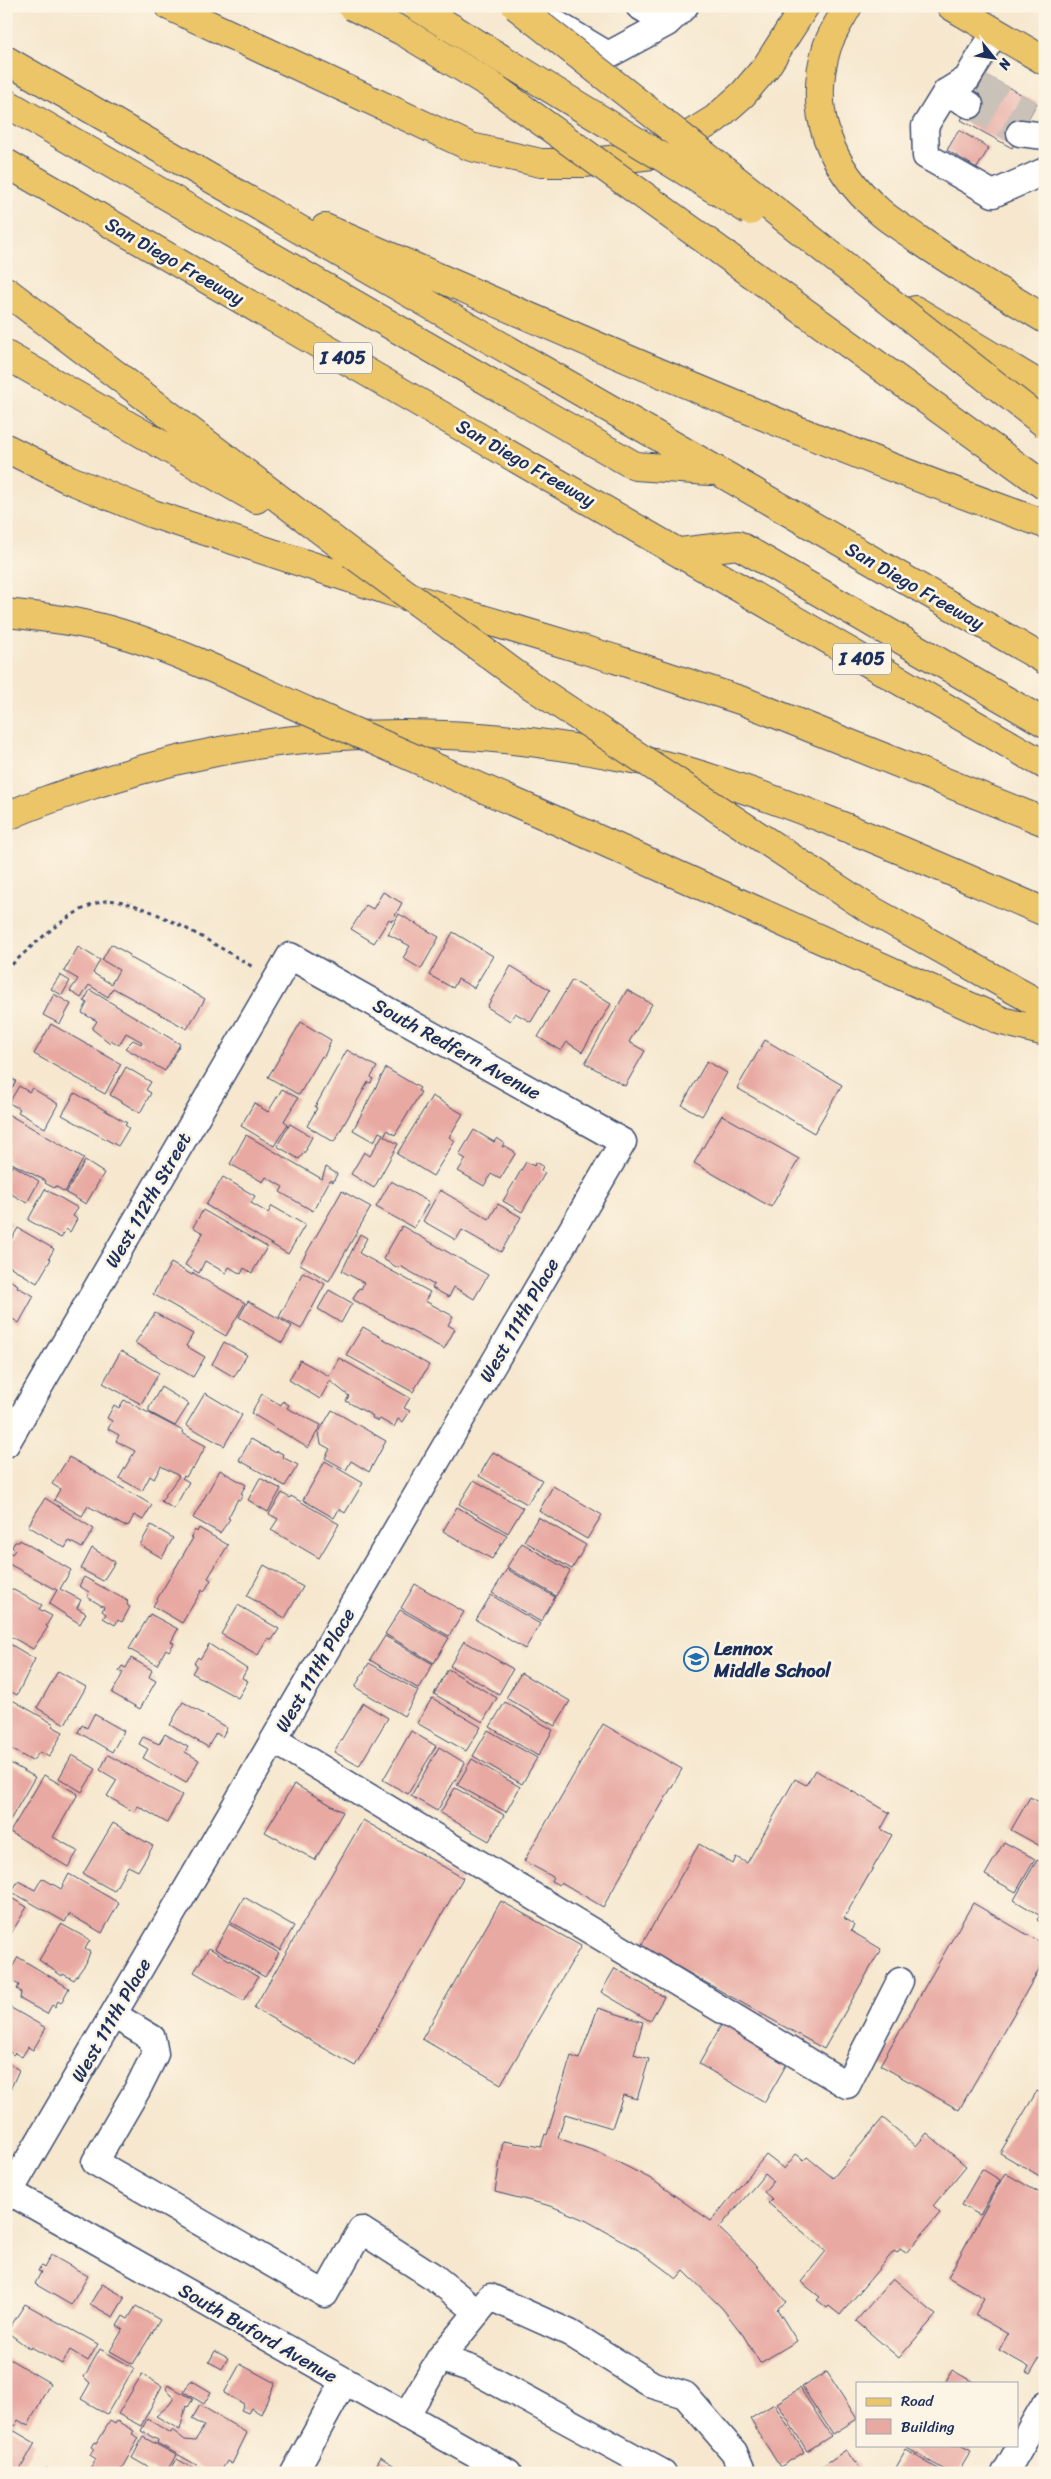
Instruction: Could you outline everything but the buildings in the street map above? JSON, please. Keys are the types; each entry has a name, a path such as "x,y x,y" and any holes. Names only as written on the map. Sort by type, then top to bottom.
{"main road":[{"path":"169,6 470,147 541,163 584,163 652,155 686,138 715,119 743,94 780,47 805,6"},
{"path":"352,6 402,31 491,85 1045,486"},
{"path":"416,6 1045,388"},
{"path":"516,6 1045,424"},
{"path":"848,6 828,46 821,83 824,125 827,141 834,158 847,177 880,212 947,259 1045,319"},
{"path":"951,6 1045,61"},
{"name":"San Diego Freeway","path":"6,60 1045,660"},
{"path":"6,102 635,466 716,471"},
{"name":"San Diego Freeway","path":"6,163 1045,765"},
{"path":"202,174 722,401 932,484 1045,524"},
{"path":"6,292 352,554 529,684 866,907 1045,1007"},
{"path":"6,355 352,554"},
{"path":"6,448 68,480 153,514 389,591 615,659 746,702 1045,822"},
{"path":"680,552 738,545 1045,723"},
{"path":"6,613 76,622 122,633 168,649 589,835 1002,1021 1045,1032"},
{"path":"6,817 154,764 227,749 308,738 350,735 456,735 531,741 679,769 845,827 1045,912"}],"street":[{"path":"527,6 608,55 676,14"},
{"path":"638,6 676,14"},
{"path":"995,32 966,91 925,126 926,156 993,194 1045,171"},
{"name":"South Redfern Avenue","path":"290,956 623,1142"},
{"name":"West 112th Street","path":"6,1444 290,956"},
{"name":"West 111th Place","path":"8,2195 623,1142"},
{"path":"274,1740 847,2085 900,1981"},
{"path":"114,2015 152,2038 155,2054 137,2090 95,2162 324,2294 361,2230 434,2277 478,2312"},
{"name":"South Buford Avenue","path":"8,2195 508,2473"},
{"path":"406,2416 440,2358 490,2297 570,2333 653,2385 685,2395 734,2452 743,2473"},
{"path":"440,2358 472,2369 663,2473"},
{"path":"294,2473 344,2382"},
{"path":"1005,2473 1045,2404"}],"path":[{"path":"6,970 68,917 106,901 142,906 253,967"}],"tunnel":[{"path":"980,86 1031,114"},
{"path":"970,105 1020,133"}],"place":[{"name":"Lennox Middle School","path":"696,1659"}]}
